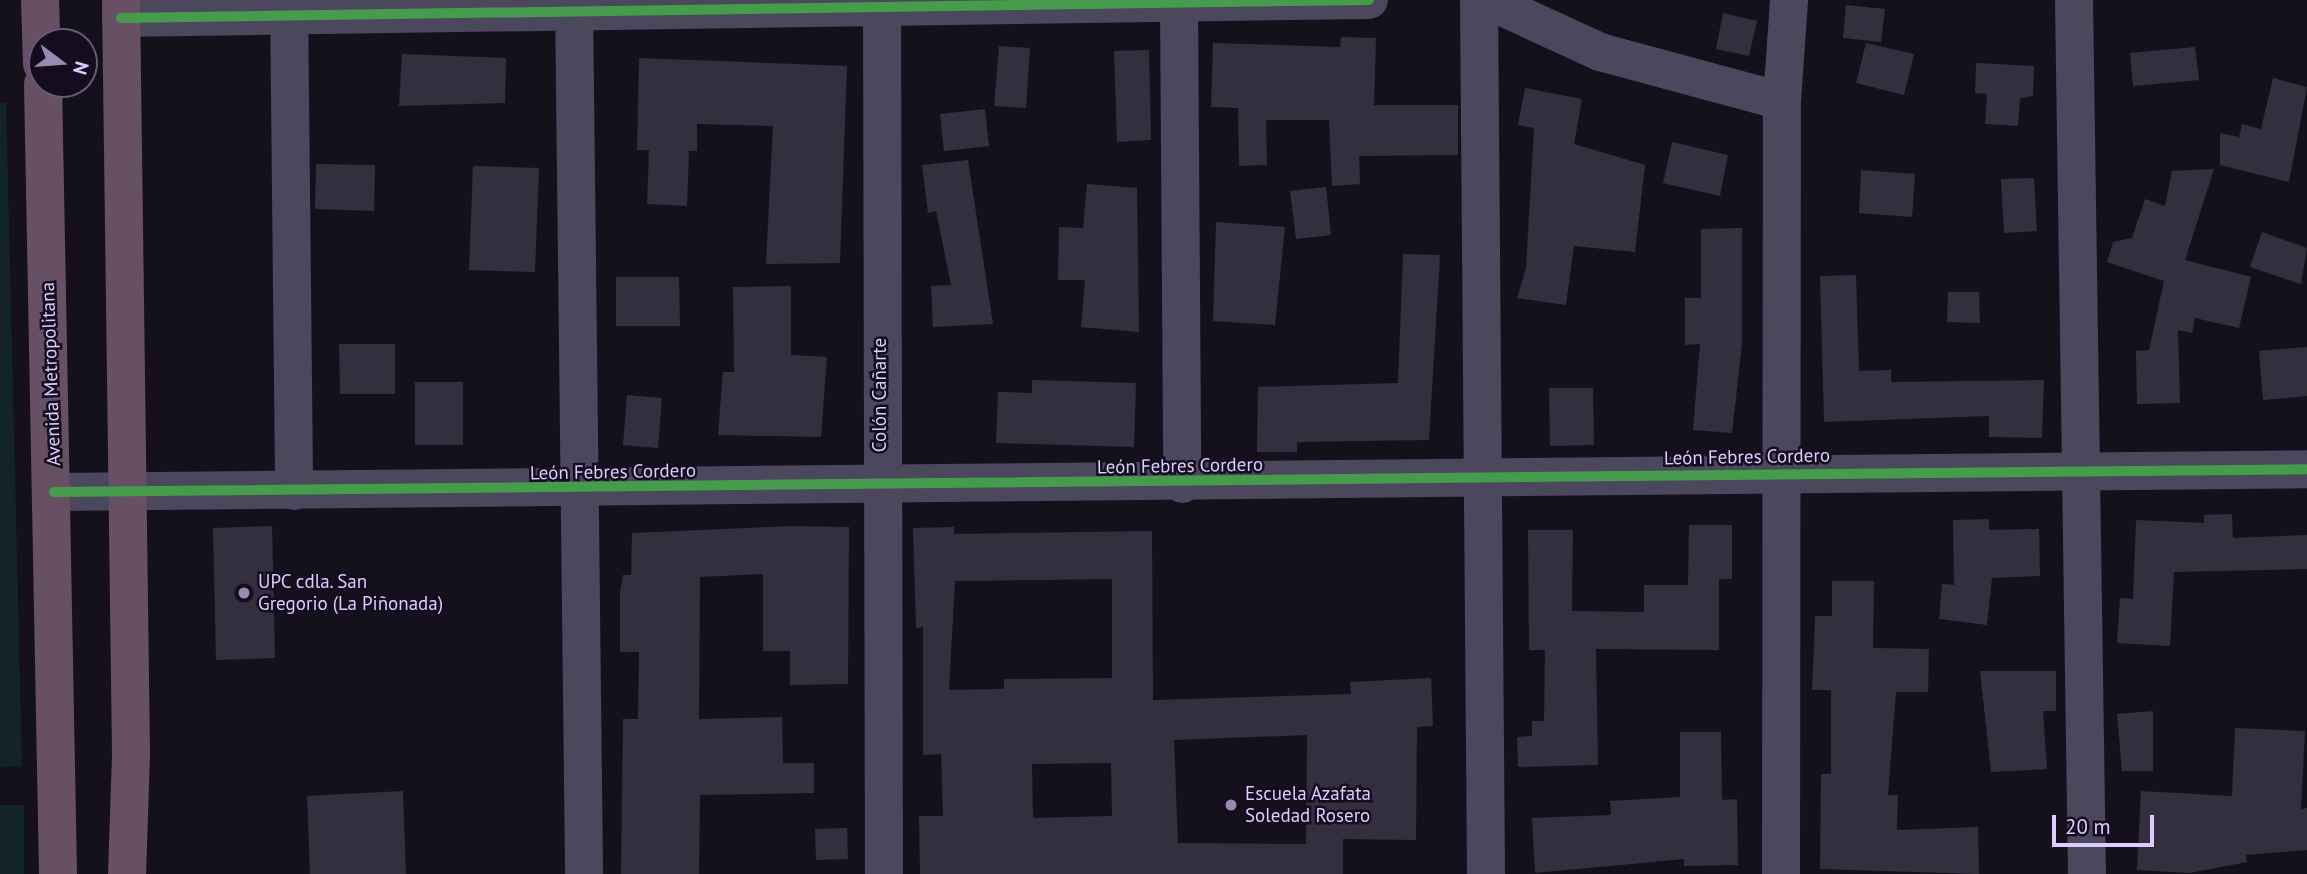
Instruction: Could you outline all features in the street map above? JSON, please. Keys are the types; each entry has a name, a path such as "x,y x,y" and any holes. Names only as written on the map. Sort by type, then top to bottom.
{"highway":[{"path":"40,0 41,28"},
{"path":"121,9 129,489 127,874"},
{"name":"Avenida Metropolitana","path":"43,98 54,492 58,874"}],"street":[{"path":"121,9 1179,6 1369,0"},
{"path":"1479,0 1486,874"},
{"path":"1487,0 1612,56 1782,101"},
{"path":"1782,874 1782,101 1789,0"},
{"path":"2074,0 2087,874"},
{"name":"Colón Cañarte","path":"882,5 879,486 884,874"},
{"path":"1179,6 1182,484"},
{"path":"289,7 294,491"},
{"path":"574,7 582,489 584,874"},
{"name":"León Febres Cordero","path":"54,492 129,489 294,491 1182,484 2307,469"}],"shaded area":[{"path":"0,103 6,103 22,766 0,767"},
{"path":"0,805 24,805 24,874 0,874"}],"building":[{"path":"1846,5 1885,9 1881,42 1843,38"},
{"path":"1723,13 1757,21 1749,56 1716,49"},
{"path":"1341,37 1376,38 1374,105 1458,105 1458,155 1359,156 1360,184 1332,186 1329,120 1266,120 1267,165 1239,166 1238,108 1211,107 1213,43 1340,47"},
{"path":"1866,43 1914,54 1904,95 1856,83"},
{"path":"999,46 1030,48 1026,108 994,106"},
{"path":"2195,47 2199,80 2133,86 2130,53"},
{"path":"1149,50 1151,140 1117,142 1114,51"},
{"path":"402,54 506,58 505,103 399,106"},
{"path":"639,58 847,66 840,263 766,264 773,126 697,124 697,151 689,151 687,206 647,204 649,150 637,150"},
{"path":"1976,63 2034,66 2033,96 2020,98 2018,126 1985,124 1987,94 1975,93"},
{"path":"2273,78 2307,87 2289,182 2220,165 2220,133 2239,137 2242,124 2261,129"},
{"path":"1525,88 1582,99 1574,144 1645,165 1635,252 1574,246 1566,305 1517,298 1526,268 1534,128 1518,125"},
{"path":"985,109 989,146 944,151 940,114"},
{"path":"1672,142 1728,155 1720,196 1663,183"},
{"path":"968,160 993,324 933,327 931,286 951,285 936,211 928,213 922,165"},
{"path":"316,164 375,165 374,211 315,209"},
{"path":"473,166 539,168 535,272 469,270"},
{"path":"2214,169 2185,260 2251,277 2239,328 2195,318 2192,333 2178,330 2180,403 2137,404 2136,351 2149,350 2164,281 2107,262 2113,242 2132,238 2145,199 2165,206 2172,171"},
{"path":"1861,170 1915,174 1912,217 1859,213"},
{"path":"2034,178 2037,231 2004,233 2001,179"},
{"path":"1087,184 1137,188 1139,332 1081,327 1085,280 1058,280 1059,227 1083,228"},
{"path":"1326,187 1331,235 1296,239 1290,191"},
{"path":"1216,222 1285,227 1275,325 1213,321"},
{"path":"1742,228 1742,344 1732,433 1693,430 1700,344 1685,345 1685,298 1701,298 1701,229"},
{"path":"2262,232 2307,248 2301,284 2250,267"},
{"path":"1403,254 1440,255 1429,440 1297,442 1297,452 1257,452 1258,387 1398,383"},
{"path":"1856,275 1859,371 1891,370 1891,382 2044,380 2042,438 1989,437 1989,416 1824,422 1820,276"},
{"path":"616,277 679,277 680,326 616,326"},
{"path":"791,286 791,355 827,357 821,437 718,435 723,372 734,372 733,287"},
{"path":"1948,292 1979,292 1980,323 1947,322"},
{"path":"339,344 395,344 395,394 340,394"},
{"path":"2307,347 2307,396 2263,400 2259,351"},
{"path":"1032,380 1136,383 1134,447 996,443 998,392 1032,393"},
{"path":"415,382 463,382 463,445 415,445"},
{"path":"1549,388 1593,388 1594,445 1550,446"},
{"path":"627,395 662,398 658,448 623,445"},
{"path":"2232,514 2233,538 2307,535 2307,569 2174,572 2170,646 2117,643 2120,598 2133,599 2136,520 2204,523 2204,515"},
{"path":"1989,519 1989,530 2039,529 2040,576 1992,578 1987,625 1939,619 1942,584 1954,585 1953,520"},
{"path":"1689,525 1732,525 1732,579 1719,579 1719,650 1596,649 1598,765 1518,767 1517,737 1532,736 1532,721 1544,721 1545,650 1529,650 1528,530 1573,530 1572,611 1644,612 1644,585 1688,585"},
{"name":"UPC cdla. San Gregorio (La Piñonada)","path":"272,526 275,658 216,660 213,528"},
{"path":"790,526 849,527 848,684 790,685 790,651 763,651 763,574 700,577 699,719 782,717 783,763 814,763 814,793 700,795 699,874 621,874 623,719 638,719 639,652 620,652 620,593 623,575 631,575 632,533"},
{"path":"954,527 954,534 1152,531 1153,700 1351,694 1350,682 1431,678 1433,726 1417,727 1416,840 1343,839 1343,874 920,874 919,816 943,816 941,754 923,755 923,627 916,628 913,528","holes":["1112,579 1112,678 1004,679 1004,689 949,690 955,581","1307,735 1306,844 1178,843 1174,740","1111,763 1112,816 1033,818 1032,764"]},
{"path":"1832,581 1874,581 1873,648 1929,649 1928,692 1896,692 1888,795 1898,795 1897,830 1978,827 1979,874 1820,869 1821,774 1831,774 1831,690 1812,690 1815,616 1832,616"},
{"path":"1980,671 2056,671 2056,711 2043,711 2047,769 1991,772"},
{"path":"2153,711 2153,771 2122,771 2117,714"},
{"path":"2235,728 2305,731 2301,809 2307,808 2307,850 2246,855 2247,862 2190,873 2137,870 2141,791 2232,796"},
{"path":"1680,732 1721,732 1722,800 1737,799 1738,865 1684,866 1684,859 1535,873 1532,818 1611,815 1610,801 1680,797"},
{"path":"403,791 406,874 310,874 307,796"},
{"path":"847,828 848,859 816,860 815,829"}],"cycle path":[{"path":"121,18 1369,0"},
{"path":"54,492 2307,469"}],"place":[{"name":"UPC cdla. San Gregorio (La Piñonada)","path":"244,593"},
{"name":"Escuela Azafata Soledad Rosero","path":"1231,805"}]}
